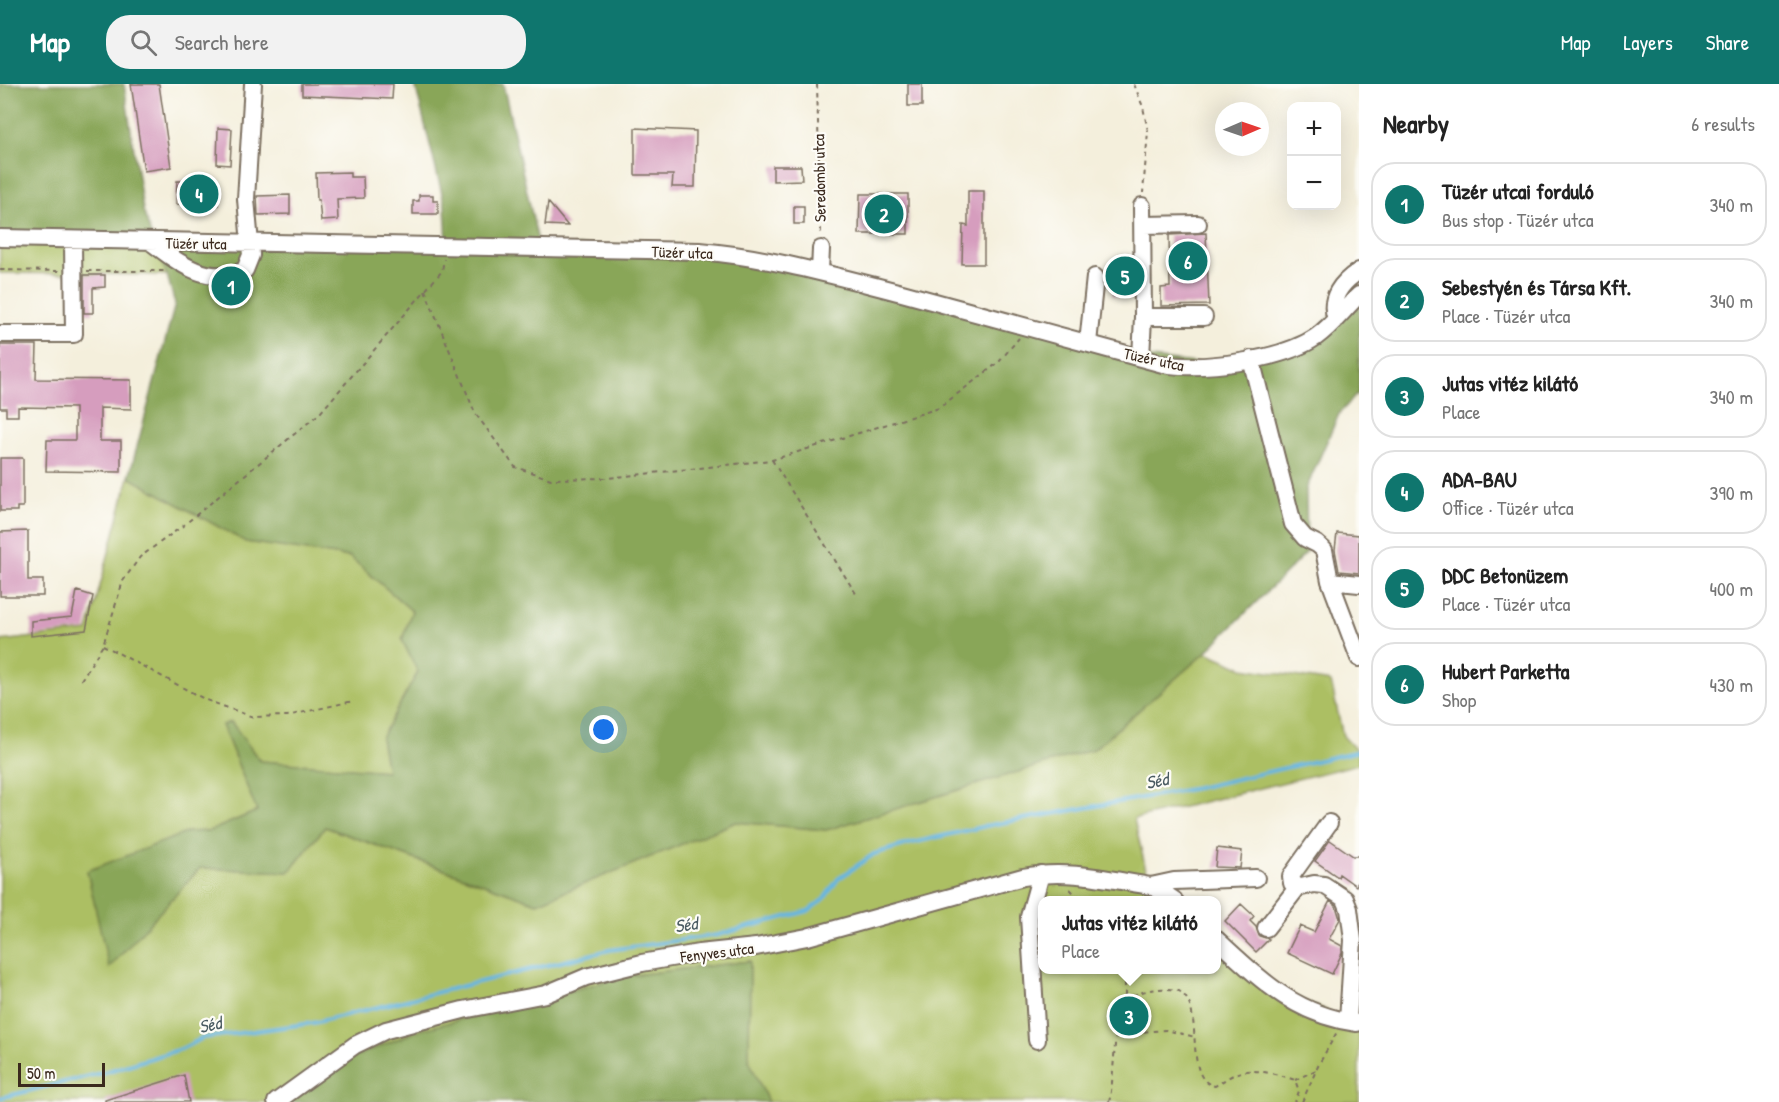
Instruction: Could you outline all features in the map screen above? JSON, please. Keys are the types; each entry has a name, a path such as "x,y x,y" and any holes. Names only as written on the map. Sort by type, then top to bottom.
{"street":[{"path":"151,242 178,263 193,270 218,276 232,276 245,270 251,255 246,199 253,84"},
{"path":"1141,358 1142,206"},
{"path":"1143,225 1198,224"},
{"name":"Tüzér utca","path":"0,238 700,251 737,254 820,272 1181,367 1230,364 1281,352 1313,339 1359,295"},
{"path":"0,334 74,334 73,241"},
{"path":"820,272 821,249"},
{"path":"1336,319 1333,306 1338,290 1345,281 1359,271"},
{"path":"1088,343 1095,277"},
{"name":"Tüzér utca","path":"1336,319 1359,304"},
{"path":"1143,317 1204,317"},
{"path":"1251,359 1293,524 1305,538 1324,550 1330,580 1359,658"},
{"path":"1330,580 1359,584"},
{"path":"1297,888 1292,883 1291,876 1329,823"},
{"path":"1036,1040 1029,917 1041,874"},
{"name":"Fenyves utca","path":"276,1102 355,1046 386,1030 463,1010 546,994 586,977 642,963 699,953 756,947 807,937 1041,874 1084,875 1151,886 1168,896"},
{"path":"1151,886 1174,881 1256,878"},
{"path":"1221,944 1263,982 1289,1000 1319,1014 1350,1022 1353,940 1349,909 1345,899 1324,885 1314,884 1297,888 1266,928"}],"path":[{"name":"Seredombi utca","path":"817,84 821,249"},
{"path":"1134,84 1143,107 1148,131 1142,206"},
{"path":"81,680 103,645 123,581 140,557 184,525 320,413 442,271 447,247"},
{"path":"0,270 175,271"},
{"path":"425,290 475,413 515,467 552,479 607,478 772,460 939,408 999,362 1028,326"},
{"path":"772,460 858,597"},
{"path":"103,645 206,700 253,717 287,716 353,701"},
{"path":"1109,1102 1120,1010 1125,1000 1124,974"},
{"path":"1125,1000 1138,993 1160,989 1179,991 1189,1001 1199,1070 1203,1079 1210,1085 1215,1086 1246,1071 1284,1076 1295,1080 1316,1070"},
{"path":"1302,1102 1316,1070 1350,1022"},
{"path":"1118,1029 1140,1032 1166,1030 1195,1037"},
{"path":"1295,1080 1299,1091 1295,1102"}],"green space":[{"path":"0,84 124,84 143,210 153,241 0,238"},
{"path":"415,84 503,84 539,246 702,248 1142,357 1212,365 1309,336 1359,291 1359,392 1339,414 1306,489 1307,552 1206,652 1094,749 826,830 736,822 537,903 325,827 289,872 200,868 109,968 87,871 188,832 210,831 257,811 222,725 231,722 260,761 387,771 381,738 418,672 402,640 412,611 350,557 246,542 129,477 175,304 167,275 153,241 447,244 445,206"},
{"path":"0,238 153,241 167,275 0,273"},
{"path":"129,477 246,542 350,557 412,611 402,640 418,672 381,738 388,771 260,761 231,722 222,725 257,811 210,831 188,832 109,967 200,868 289,872 325,827 537,903 736,822 826,830 1094,749 1206,652 1243,668 1331,682 1343,736 1359,753 1359,764 1134,819 1150,887 1165,896 1038,896 1038,974 1221,974 1221,946 1262,983 1359,1024 1359,1102 768,1102 749,1060 750,961 626,976 417,1031 335,1065 285,1102 0,1102 0,641 88,631"},
{"path":"750,961 749,1060 768,1102 285,1102 335,1065 417,1031 626,976"}],"building":[{"path":"131,84 159,84 171,167 144,171"},
{"path":"302,84 393,84 392,99 302,95"},
{"path":"908,84 922,84 922,106 908,106"},
{"path":"218,128 232,129 230,165 217,164"},
{"path":"635,128 696,131 695,187 672,187 673,175 635,175"},
{"path":"773,166 801,166 802,180 773,181"},
{"path":"350,172 350,177 363,177 364,198 337,199 338,220 321,221 319,200 317,200 316,173"},
{"path":"177,181 218,182 218,205 176,204"},
{"path":"968,191 984,191 984,264 962,264 963,225 968,226"},
{"path":"860,194 908,194 908,234 859,234"},
{"path":"290,195 290,214 258,215 257,196"},
{"path":"419,195 433,195 433,201 438,201 438,214 413,214 413,201 419,201"},
{"path":"548,202 568,226 545,225"},
{"path":"794,206 804,206 804,224 794,224"},
{"path":"1206,233 1209,305 1161,306 1161,288 1170,287 1169,235"},
{"path":"1132,268 1132,283 1127,284 1127,296 1113,296 1113,285 1116,285 1115,269"},
{"path":"84,275 105,275 105,287 93,288 93,313 84,313"},
{"path":"0,345 37,345 36,379 131,380 131,409 100,408 100,441 121,441 121,472 46,471 47,440 75,440 75,408 18,407 18,416 6,416 6,408 0,408"},
{"path":"0,458 23,458 23,507 17,507 17,511 0,511"},
{"path":"28,531 28,580 43,580 43,596 0,596 0,532"},
{"path":"1337,533 1359,535 1359,573 1339,571 1335,550"},
{"path":"77,591 93,596 86,630 31,636 31,621 72,617"},
{"path":"1330,840 1353,856 1359,856 1359,880 1356,886 1315,861"},
{"path":"1217,848 1242,851 1240,868 1215,867"},
{"path":"1330,901 1336,906 1340,919 1329,939 1342,946 1342,953 1332,974 1287,953 1300,926 1314,932"},
{"path":"1241,904 1254,916 1250,921 1256,927 1259,936 1269,939 1256,952 1225,921"},
{"path":"184,1075 189,1102 105,1102 105,1100"}],"waterway":[{"name":"Séd","path":"0,1098 105,1072 181,1049 203,1038 313,1023 609,950 718,935 808,911 824,899 838,879 874,854 908,844 990,825 1197,788 1359,751"}],"place":[{"name":"ADA-BAU","path":"199,194"},
{"name":"Sebestyén és Társa Kft.","path":"884,214"},
{"name":"Hubert Parketta","path":"1188,261"},
{"name":"DDC Betonüzem","path":"1125,276"},
{"name":"Tüzér utcai forduló","path":"231,286"},
{"name":"Jutas vitéz kilátó","path":"1129,1016"}]}
